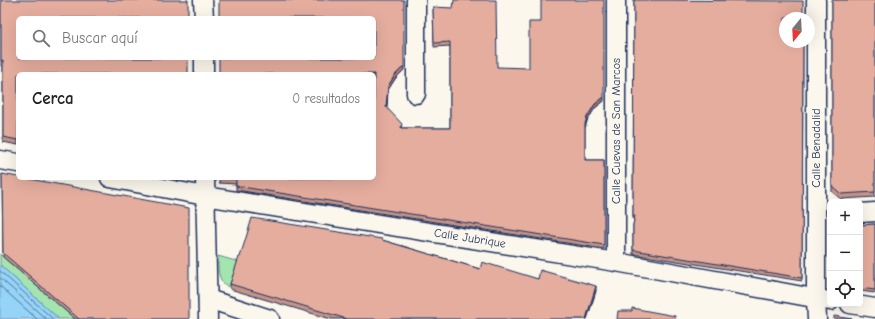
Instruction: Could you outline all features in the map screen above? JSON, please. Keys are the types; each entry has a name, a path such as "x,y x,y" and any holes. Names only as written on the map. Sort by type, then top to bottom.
{"street":[{"path":"203,0 204,16"},
{"path":"416,0 416,94"},
{"name":"Calle Cuevas de San Marcos","path":"616,0 616,262"},
{"name":"Calle Benadalid","path":"816,0 823,215 823,300 817,319"},
{"path":"204,60 204,72"},
{"path":"0,160 16,163"},
{"name":"Calle Jubrique","path":"131,180 205,187 823,300"},
{"path":"205,187 208,319"},
{"path":"863,213 875,212"},
{"path":"208,299 270,319"},
{"path":"863,306 875,308"}],"green space":[{"path":"0,254 75,319 59,319 0,265"},
{"path":"218,256 239,262 231,288 223,283 219,275"}],"water":[{"path":"0,265 59,319 0,319"}],"building":[{"path":"1,0 188,0 188,16 16,16 16,60 188,60 188,72 16,72 16,140 3,137 3,60 1,61"},
{"path":"219,0 404,0 404,66 395,75 388,86 386,107 402,124 401,128 450,128 450,42 434,43 433,7 453,8 454,0 496,0 497,67 529,68 529,22 541,22 541,0 604,0 604,97 595,104 587,117 585,124 585,160 604,160 604,245 236,186 236,180 376,180 376,72 219,72 219,60 376,60 376,16 219,16"},
{"path":"634,0 803,1 803,12 779,12 779,48 803,48 802,278 633,250 633,225 635,216 633,216"},
{"path":"832,0 875,0 875,192 841,194 832,186"},
{"path":"2,174 16,177 16,180 35,180 189,208 189,319 79,319 3,253"},
{"path":"252,218 382,239 480,269 482,262 538,279 540,270 596,286 586,319 347,319 230,284"},
{"path":"875,224 875,290 863,288 863,225"},
{"path":"632,308 675,316 675,319 617,319 618,311 632,311"},
{"path":"834,316 852,319 834,319"}]}
